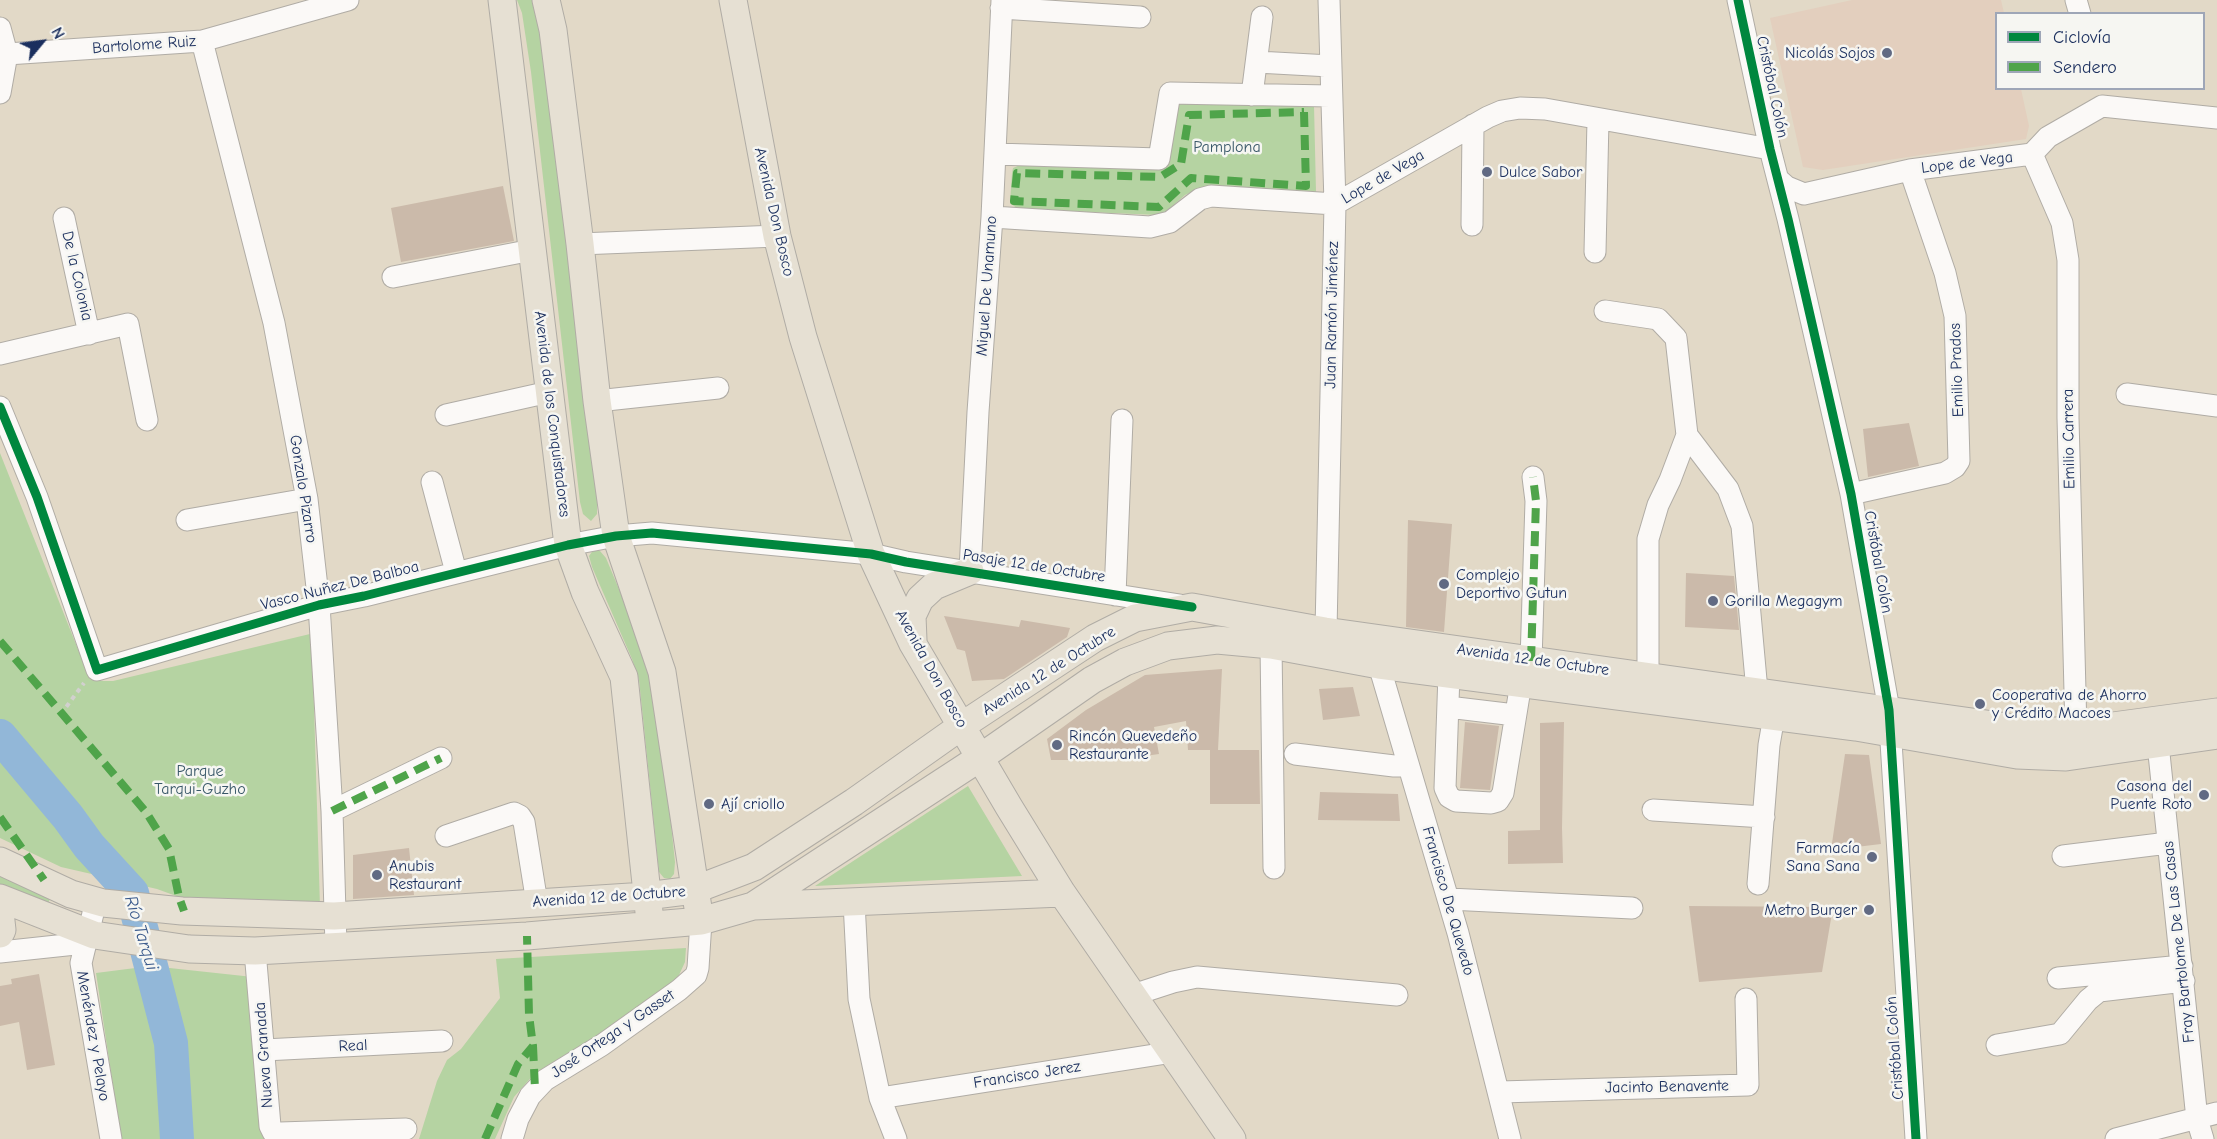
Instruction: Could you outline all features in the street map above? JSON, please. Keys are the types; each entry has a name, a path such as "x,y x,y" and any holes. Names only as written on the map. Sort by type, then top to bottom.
{"main road":[{"name":"Avenida de los Conquistadores","path":"502,0 568,545 585,592 624,677 650,926"},
{"path":"546,0 553,30 597,401 616,536 662,672 694,890"},
{"name":"Avenida Don Bosco","path":"733,0 777,236 807,347 871,554 913,644 1062,893 1232,1139"},
{"path":"913,644 912,616 920,599 934,586 970,571"},
{"name":"Avenida 12 de Octubre","path":"0,861 71,894 99,902 182,911 334,916 646,896 694,890 754,867 1095,638 1135,618 1192,607 1326,631 1380,638 1526,672 1774,716 2076,731 2217,712"},
{"name":"Avenida 12 de Octubre","path":"0,898 89,937 189,949 255,951 527,936 701,921 753,906 981,757 1092,680 1125,662 1168,646 1217,640 1271,645 1379,665 1449,674 1526,672 1648,676 1757,691 1889,721 2017,755 2066,757 2217,735"},
{"name":"José Ortega y Gasset","path":"694,890 701,921"},
{"path":"753,906 1062,893"},
{"path":"0,912 2,930 0,934"}],"street":[{"name":"Bartolome Ruiz","path":"7,54 201,42 348,0"},
{"name":"Juan Ramón Jiménez","path":"1326,631 1335,204 1330,96 1329,0"},
{"name":"Cristóbal Colón","path":"1743,1 1770,149 1851,494 1889,721 1916,1139"},
{"path":"1001,4 1140,17"},
{"name":"Miguel De Unamuno","path":"970,571 977,423 992,217 1001,4"},
{"path":"1252,95 1262,17"},
{"path":"0,28 7,54 0,93"},
{"name":"Gonzalo Pizarro","path":"201,42 274,323 307,499 320,605 332,812 336,946"},
{"path":"1257,62 1330,66"},
{"path":"995,154 1159,159 1170,93 1330,96"},
{"name":"Lope de Vega","path":"1778,179 1787,187 1804,194 1910,170 2032,154 2048,137 2100,97 2217,118"},
{"name":"Lope de Vega","path":"992,217 1150,227 1170,222 1200,199 1211,196 1335,204 1473,125 1502,111 1520,108 1545,110 1770,149"},
{"path":"1595,252 1598,120"},
{"path":"1472,225 1473,125"},
{"name":"Emilio Carrera","path":"2032,154 2062,223 2067,254 2068,418 2076,731"},
{"name":"Emilio Prados","path":"1851,494 1945,473 1955,467 1959,461 1955,316 1945,273 1910,170"},
{"name":"De la Colonia","path":"64,218 89,334"},
{"path":"580,244 777,236"},
{"path":"393,277 532,250"},
{"path":"1605,311 1658,319 1676,338 1687,435 1658,505 1648,539 1648,676"},
{"name":"De la Colonia","path":"0,354 128,324 147,420"},
{"path":"597,401 718,388"},
{"path":"446,415 549,392"},
{"path":"2127,394 2217,406"},
{"path":"0,407 37,496 98,670"},
{"path":"1115,595 1122,420"},
{"path":"1687,435 1728,489 1742,526 1757,691"},
{"path":"1449,674 1445,788 1449,796 1456,801 1491,803 1498,801 1503,793 1515,715 1526,672 1536,501 1533,477"},
{"path":"432,482 456,572"},
{"path":"187,520 307,499"},
{"name":"Vasco Nuñez De Balboa","path":"98,670 320,605 568,545 616,536 652,533 871,554"},
{"name":"Pasaje 12 de Octubre","path":"871,554 906,562 1192,607"},
{"name":"Francisco De Quevedo","path":"1380,638 1379,665 1449,899 1500,1092 1510,1139"},
{"path":"1271,645 1274,868"},
{"path":"1448,707 1515,715"},
{"path":"1758,884 1769,745 1774,716"},
{"name":"Fray Bartolome De Las Casas","path":"2158,744 2200,1129"},
{"path":"1295,754 1408,766"},
{"path":"332,812 441,758"},
{"path":"1416,792 1445,788"},
{"path":"1653,810 1764,818"},
{"path":"446,836 514,813 520,816 524,822 537,903"},
{"path":"2063,856 2168,843"},
{"path":"1449,899 1632,908"},
{"name":"Menéndez y Pelayo","path":"99,902 81,963 111,1139"},
{"path":"854,902 859,999 880,1098 897,1139"},
{"name":"José Ortega y Gasset","path":"512,1139 518,1119 530,1096 545,1080 602,1045 679,990 696,975 701,921"},
{"path":"0,952 89,937"},
{"name":"Nueva Granada","path":"255,951 270,1126 273,1131 280,1133 406,1129"},
{"path":"2058,978 2183,974"},
{"path":"1997,1046 2060,1034 2088,1000 2099,991 2183,974"},
{"path":"1133,995 1197,977 1397,995"},
{"name":"Jacinto Benavente","path":"1500,1092 1748,1085 1746,999"},
{"name":"Real","path":"264,1050 442,1041"},
{"name":"Francisco Jerez","path":"880,1098 1173,1052"},
{"path":"2116,1139 2200,1129 2217,1113"}],"path":[{"path":"61,714 88,677 98,670"}],"shaded area":[{"name":"Nicolás Sojos","path":"1852,0 2001,0 2004,12 1995,12 1995,90 2021,90 2029,126 2026,139 1823,170 1803,167 1770,18"}],"green space":[{"path":"517,0 533,0 541,32 597,499 597,514 591,521 583,514 580,502 531,72 522,13"},
{"name":"Pamplona","path":"1176,102 1314,105 1316,192 1196,190 1185,195 1168,210 1158,215 1018,209 1010,203 1013,168 1020,165 1157,168"},
{"name":"Parque Tarqui-Guzho","path":"0,453 89,677 99,681 113,681 310,634 320,907 179,897 157,889 61,867 0,838"},
{"path":"594,549 600,551 606,558 646,654 658,701 675,862 674,874 670,879 664,878 659,872 639,680 592,567 589,556"},
{"path":"968,786 1022,876 815,886"},
{"path":"0,874 50,898 47,908 0,888"},
{"path":"686,948 685,962 679,975 641,1011 593,1043 573,1050 535,1073 514,1097 495,1139 419,1139 437,1081 447,1060 461,1049 500,998 496,959"},
{"path":"151,966 253,977 264,1139 121,1139 96,973"}],"building":[{"path":"503,186 514,241 401,262 391,208"},
{"path":"1909,423 1919,466 1868,477 1863,429"},
{"path":"1408,520 1452,524 1444,632 1406,627"},
{"name":"Gorilla Megagym","path":"1686,573 1734,576 1739,630 1685,627"},
{"path":"944,616 1019,627 1021,620 1070,628 1067,637 1004,679 972,681 965,651 957,649"},
{"path":"1222,669 1218,750 1259,750 1260,804 1210,804 1210,750 1188,750 1186,721 1154,727 1159,754 1116,760 1051,760 1047,739 1086,710 1145,675"},
{"path":"1353,687 1360,716 1323,720 1319,689"},
{"path":"1465,722 1499,726 1490,790 1460,788"},
{"path":"1564,722 1563,863 1508,864 1508,831 1540,830 1540,723"},
{"path":"1845,754 1869,755 1881,844 1831,850"},
{"path":"1320,792 1398,794 1400,821 1318,820"},
{"path":"409,848 414,895 353,899 353,855"},
{"path":"1689,906 1833,907 1822,972 1699,982"},
{"path":"39,974 55,1065 27,1070 19,1022 0,1026 0,986 12,984 11,979"}],"waterway":[{"name":"Río Tarqui","path":"0,736 68,817 89,846 132,893 171,1043 177,1139"}],"marked path":[{"path":"1304,112 1306,186 1191,178 1159,207 1014,201 1017,173 1160,177 1181,164 1189,115 1304,112"},
{"path":"1531,661 1536,501 1533,477"},
{"path":"0,641 146,812 169,849 184,911"},
{"path":"332,811 441,758"},
{"path":"0,817 44,880"},
{"path":"485,1139 518,1064 533,1046 529,1015 527,936"},
{"path":"533,1046 535,1089"}],"cycle path":[{"path":"1738,0 1770,149 1851,494 1889,710 1916,1139"},
{"path":"0,407 37,497 97,670 319,605 568,545 616,536 652,533 871,554 906,562 1192,607"}],"place":[{"name":"Nicolás Sojos","path":"1887,53"},
{"name":"Dulce Sabor","path":"1487,172"},
{"name":"Complejo Deportivo Gutun","path":"1444,584"},
{"name":"Gorilla Megagym","path":"1713,601"},
{"name":"Cooperativa de Ahorro y Crédito Macoes","path":"1980,704"},
{"name":"Rincón Quevedeño Restaurante","path":"1057,745"},
{"name":"Casona del Puente Roto","path":"2204,795"},
{"name":"Ají criollo","path":"709,804"},
{"name":"Farmacía Sana Sana","path":"1872,857"},
{"name":"Anubis Restaurant","path":"377,875"},
{"name":"Metro Burger","path":"1869,910"}]}
